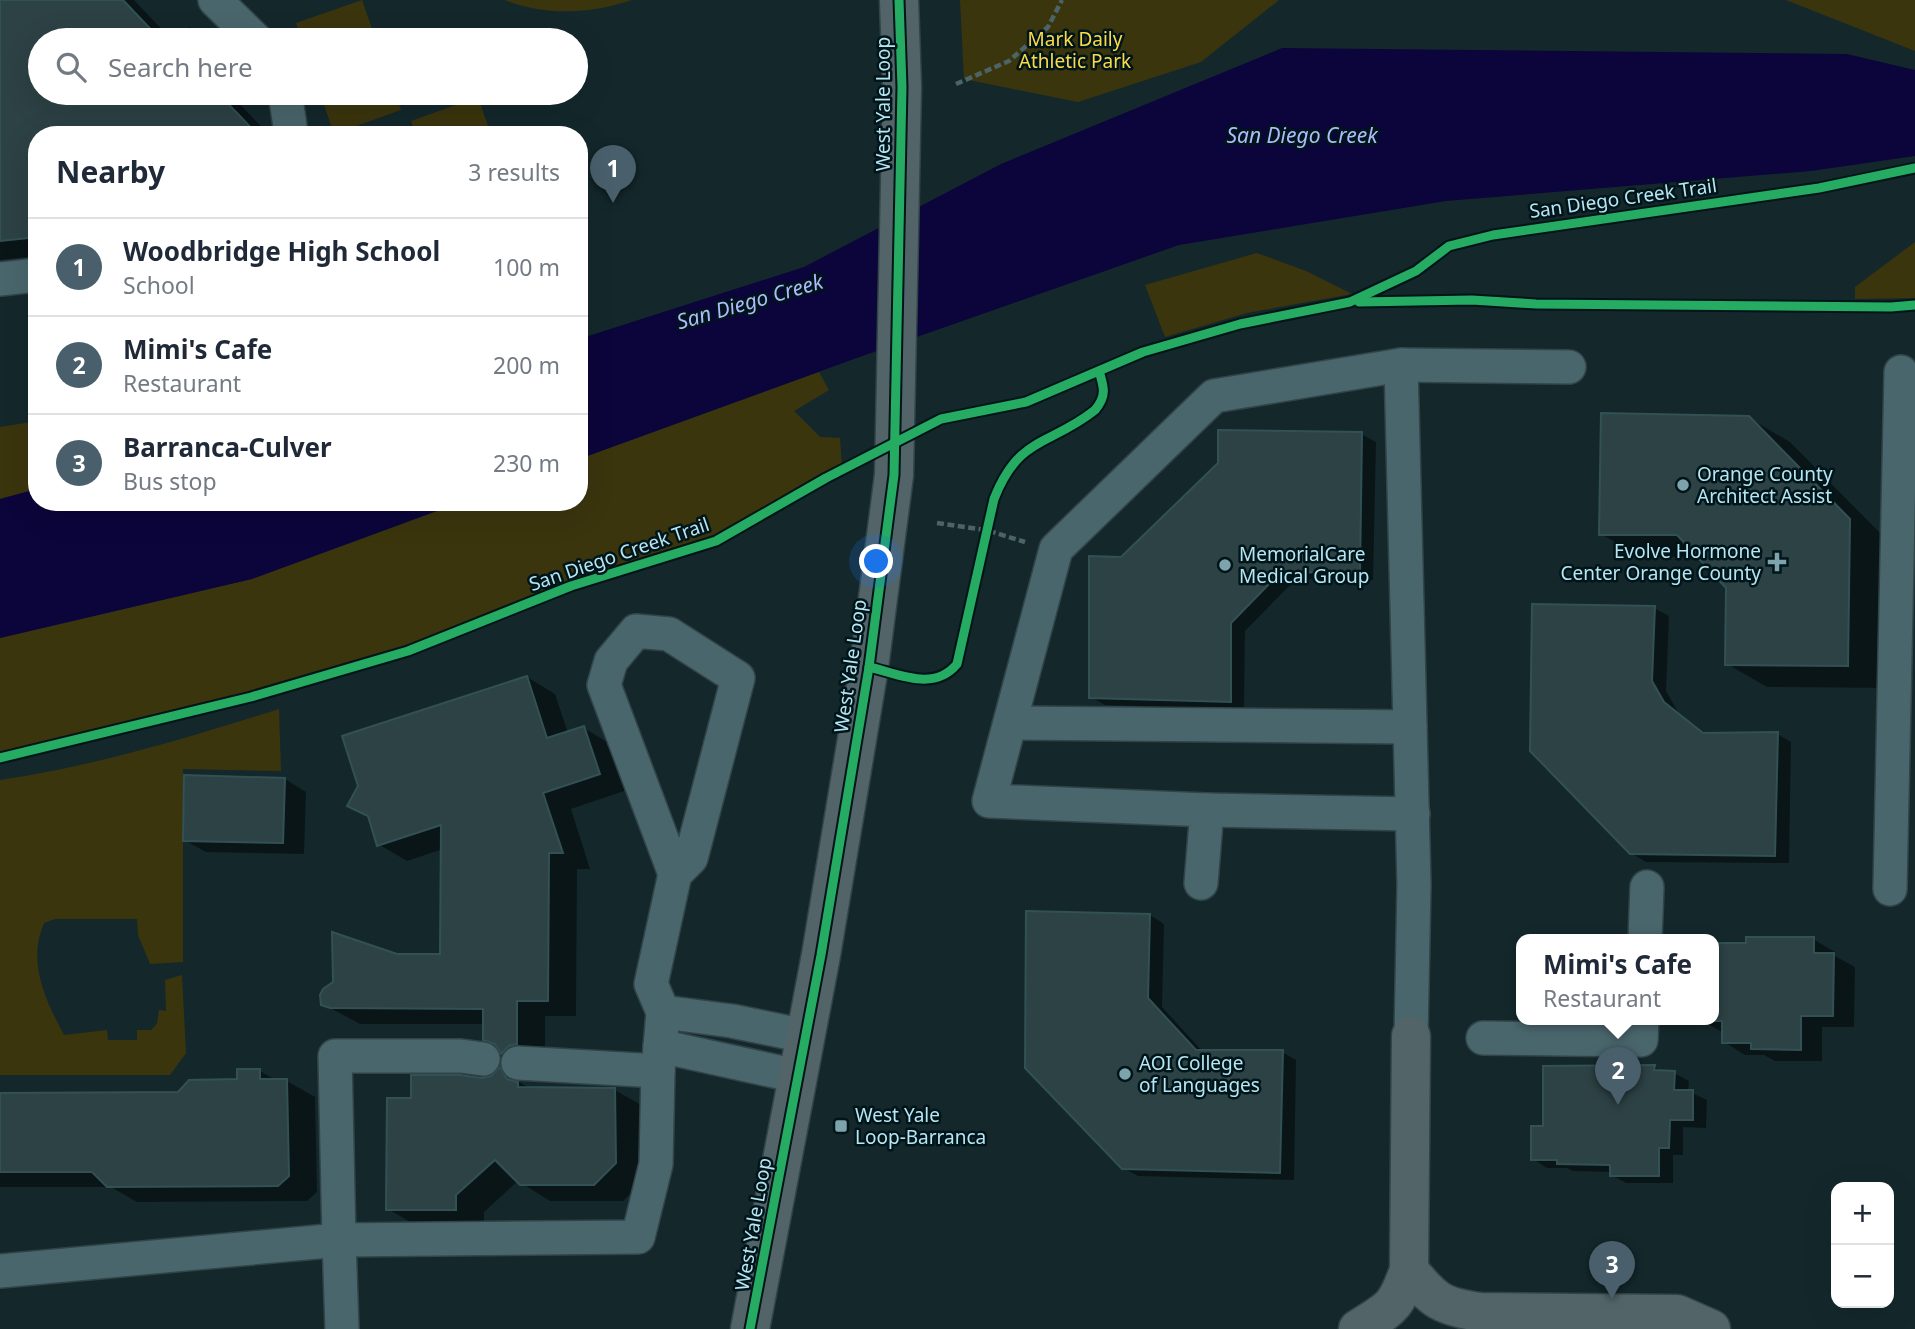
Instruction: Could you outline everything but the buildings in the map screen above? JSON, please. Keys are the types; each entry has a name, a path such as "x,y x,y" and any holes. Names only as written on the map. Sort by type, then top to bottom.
{"main road":[{"name":"West Yale Loop","path":"750,1329 821,955 869,667 894,475 902,86 899,0"},
{"path":"1358,1329 1392,1307 1400,1296 1409,1270 1411,1036"},
{"path":"1409,1270 1429,1296 1455,1309 1480,1312 1677,1314 1711,1329"}],"lane":[{"path":"215,0 244,28"},
{"path":"287,105 290,126"},
{"path":"0,279 28,276"},
{"path":"1413,814 1207,810 989,801 1056,549 1214,396 1401,365 1569,367"},
{"path":"1401,365 1415,885 1411,1036"},
{"path":"1890,889 1901,372"},
{"path":"0,1271 339,1240 638,1237 656,1164 663,1012 651,984 675,874 691,858 738,678 669,634 636,631 611,661 604,685 675,874"},
{"path":"1010,723 1410,727"},
{"path":"1200,883 1207,810"},
{"path":"1645,934 1647,887"},
{"path":"663,1012 733,1021 805,1036"},
{"path":"1483,1038 1641,1040 1642,1025"},
{"path":"342,1329 335,1056 461,1056 484,1059"},
{"path":"517,1063 659,1059 797,1076"}],"path":[{"path":"956,84 1009,61 1048,27 1062,0"},
{"path":"937,523 988,525 1023,542"},
{"path":"983,543 988,525"}],"green space":[{"path":"362,0 372,28 298,28 296,23"},
{"path":"505,0 632,0 601,8 552,11"},
{"name":"Mark Daily Athletic Park","path":"960,0 1279,0 1201,62 1078,102 964,79"},
{"path":"1786,0 1915,0 1915,51"},
{"path":"324,105 399,105 401,110 356,126 331,126"},
{"path":"456,105 481,105 488,126 413,126 411,121"},
{"path":"1915,242 1915,298 1855,299 1855,287"},
{"path":"1257,253 1306,271 1352,294 1247,313 1165,337 1145,285"},
{"path":"819,372 829,390 794,411 820,437 840,438 842,469 716,541 571,586 408,651 41,750 0,758 0,638 252,579 437,511 588,511 588,456"},
{"path":"28,422 28,491 0,499 0,427"},
{"path":"279,709 281,771 183,769 183,962 150,964 138,935 137,919 55,919 44,923 39,938 37,952 40,980 64,1035 107,1030 108,1040 137,1040 137,1030 151,1030 157,1024 159,1010 166,1011 165,980 182,975 186,1053 170,1075 0,1075 0,780 106,759"}],"water":[{"name":"San Diego Creek","path":"1282,48 1847,54 1915,70 1915,156 1811,171 1446,201 1179,245 588,456 588,336 804,267 1001,164"},
{"path":"28,491 28,511 437,511 252,579 0,638 0,499"}],"cycle path":[{"path":"750,1329 821,955 869,667 894,475 902,87 899,0"},
{"name":"San Diego Creek Trail","path":"0,758 251,697 408,651 571,586 716,541 826,478 941,419 1026,402 1143,352 1240,324 1350,302 1416,271 1449,246 1493,235 1819,188 1915,168"},
{"path":"1359,302 1472,300 1536,304 1915,305"},
{"path":"869,667 904,677 927,679 938,677 957,664 994,499 1004,478 1025,452 1095,410 1103,391 1099,371"}],"place":[{"name":"Woodbridge High School","path":"613,203"},
{"name":"Orange County Architect Assist","path":"1683,485"},
{"name":"Evolve Hormone Center Orange County","path":"1777,562"},
{"name":"MemorialCare Medical Group","path":"1225,565"},
{"name":"AOI College of Languages","path":"1125,1074"},
{"name":"Mimi's Cafe","path":"1618,1105"},
{"name":"West Yale Loop-Barranca","path":"841,1126"},
{"name":"Barranca-Culver","path":"1612,1299"}]}
